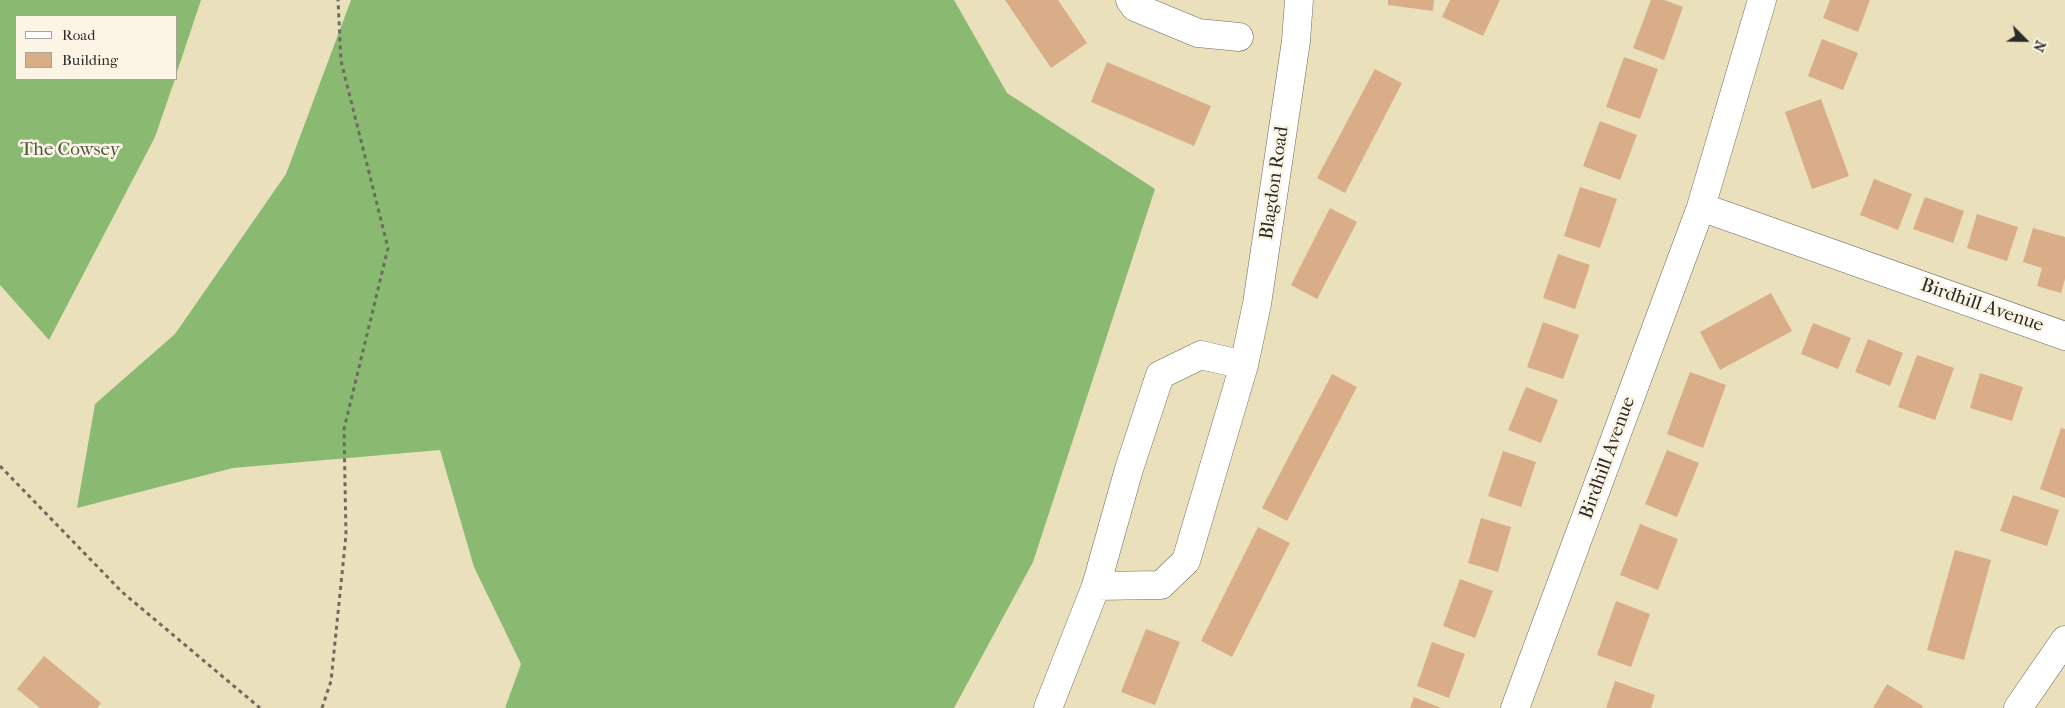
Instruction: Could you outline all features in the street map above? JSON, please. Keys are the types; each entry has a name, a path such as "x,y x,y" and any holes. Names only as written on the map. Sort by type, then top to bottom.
{"street":[{"path":"1130,0 1135,7 1198,33 1239,37"},
{"name":"Blagdon Road","path":"1096,586 1161,585 1186,561 1244,365 1257,304 1296,41 1299,0"},
{"name":"Birdhill Avenue","path":"1516,708 1701,208 1762,0"},
{"name":"Birdhill Avenue","path":"1701,208 2065,336"},
{"path":"1048,708 1096,586 1129,469 1160,375 1202,355 1244,365"},
{"path":"2018,708 2065,640"}],"path":[{"path":"322,708 331,681 346,535 344,429 388,248 341,61 338,0"},
{"path":"0,466 122,592 260,708"}],"green space":[{"name":"The Cowsey","path":"0,0 201,0 178,69 178,15 15,15 15,80 175,80 155,137 49,340 0,285"},
{"path":"351,0 954,0 1007,93 1155,189 1033,562 954,708 505,708 521,664 474,567 440,450 233,468 77,508 95,404 175,334 286,174"}],"building":[{"path":"1005,0 1058,0 1087,43 1051,68"},
{"path":"1388,0 1434,0 1433,11 1388,5"},
{"path":"1450,0 1500,0 1483,36 1442,17"},
{"path":"1651,0 1664,0 1683,7 1664,60 1633,48"},
{"path":"1830,0 1870,0 1858,32 1823,18"},
{"path":"1822,39 1858,53 1843,90 1808,76"},
{"path":"1624,57 1658,69 1640,119 1606,107"},
{"path":"1107,62 1211,106 1194,146 1091,102"},
{"path":"1375,69 1402,83 1345,193 1317,178"},
{"path":"1821,99 1849,176 1812,189 1785,112"},
{"path":"1600,121 1637,135 1620,180 1583,166"},
{"path":"1874,179 1912,194 1898,230 1860,215"},
{"path":"1580,187 1617,199 1600,248 1564,236"},
{"path":"1925,197 1964,211 1953,243 1913,229"},
{"path":"1330,208 1357,222 1317,299 1291,285"},
{"path":"1977,214 2018,227 2007,261 1967,248"},
{"path":"2033,228 2065,237 2065,279 2061,293 2037,286 2042,268 2023,262"},
{"path":"1558,254 1590,265 1575,309 1543,298"},
{"path":"1771,293 1792,331 1720,370 1700,332"},
{"path":"1543,322 1579,335 1563,379 1527,367"},
{"path":"1813,323 1851,338 1838,369 1801,354"},
{"path":"1868,339 1903,353 1890,386 1855,372"},
{"path":"1917,355 1954,368 1935,420 1898,407"},
{"path":"1690,372 1726,385 1703,448 1667,434"},
{"path":"1980,373 2023,387 2012,421 1970,408"},
{"path":"1332,374 1357,387 1287,521 1262,508"},
{"path":"1526,387 1558,400 1541,443 1508,430"},
{"path":"2061,428 2065,429 2065,498 2040,489"},
{"path":"1667,450 1699,463 1677,517 1645,504"},
{"path":"1503,451 1536,462 1521,507 1488,496"},
{"path":"2013,495 2059,510 2047,546 2000,531"},
{"path":"1481,518 1511,527 1498,572 1468,563"},
{"path":"1640,524 1678,539 1658,590 1620,575"},
{"path":"1258,527 1290,543 1232,657 1201,641"},
{"path":"1955,550 1991,560 1964,660 1927,650"},
{"path":"1460,579 1493,591 1475,638 1443,626"},
{"path":"1616,601 1650,614 1631,667 1597,655"},
{"path":"1146,629 1180,642 1155,705 1121,692"},
{"path":"1432,642 1465,654 1449,698 1417,686"},
{"path":"44,656 101,703 97,708 40,708 17,689"},
{"path":"1615,681 1655,695 1651,708 1606,708"},
{"path":"1887,684 1923,706 1922,708 1873,708"},
{"path":"1414,697 1441,708 1410,708"}]}
